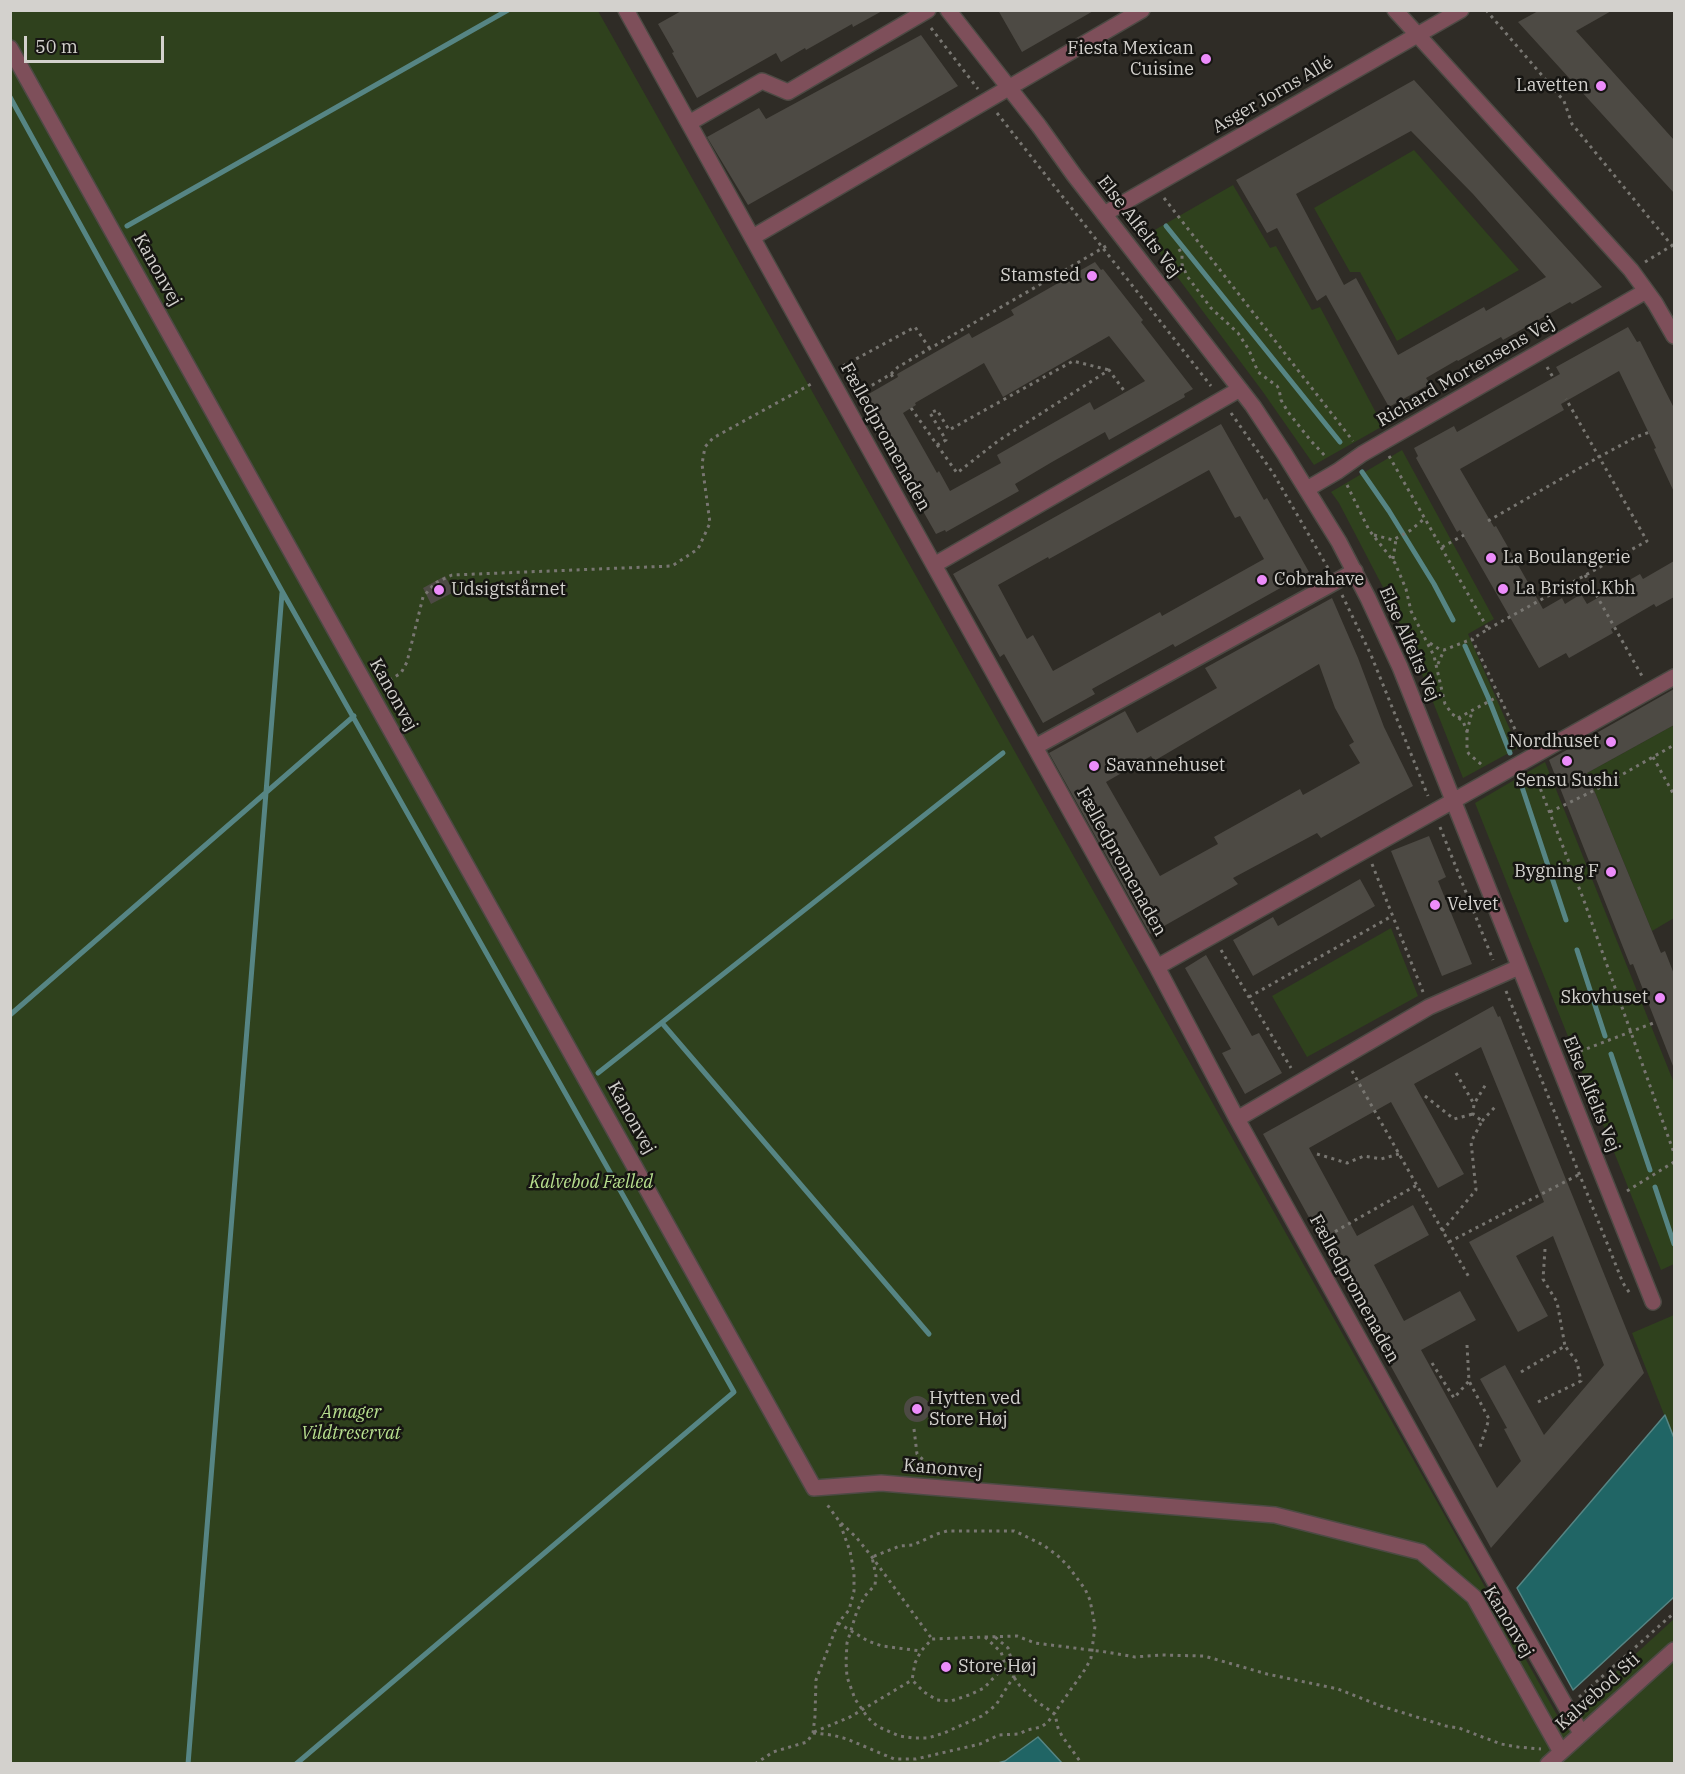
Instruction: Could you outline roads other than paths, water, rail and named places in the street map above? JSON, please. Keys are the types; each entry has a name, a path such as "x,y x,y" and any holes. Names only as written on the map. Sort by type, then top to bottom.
{"street":[{"path":"628,14 645,10"},
{"name":"Else Alfelts Vej","path":"948,10 1240,389 1307,489 1355,571 1390,645 1653,1302"},
{"path":"753,237 1142,10"},
{"path":"1395,10 1631,270 1674,336"},
{"name":"Asger Jorns Allé","path":"1104,214 1461,10"},
{"path":"689,123 762,81 788,92 924,13"},
{"name":"Fælledpromenaden","path":"628,14 1157,967 1237,1119 1581,1733"},
{"name":"Kanonvej","path":"10,48 814,1488 881,1483 1275,1515 1421,1552 1474,1597 1559,1749"},
{"name":"Richard Mortensens Vej","path":"1307,489 1362,454 1646,291"},
{"path":"934,565 1240,389"},
{"path":"1035,747 1355,571"},
{"path":"1157,967 1674,677"},
{"path":"1237,1119 1429,1007 1520,967"},
{"name":"Kalvebod Sti","path":"1548,1764 1559,1749 1581,1733 1674,1650"}],"water":[{"path":"1665,1415 1674,1438 1674,1597 1573,1690 1517,1588"},
{"path":"1038,1737 1062,1763 998,1763 1005,1761"}],"waterway":[{"path":"127,226 508,10"},
{"path":"10,97 282,591 734,1392 296,1764"},
{"path":"1166,226 1340,442"},
{"path":"1362,472 1434,584 1453,620"},
{"path":"188,1764 282,593"},
{"path":"1465,646 1510,753"},
{"path":"10,1015 354,716"},
{"path":"598,1073 1003,753"},
{"path":"1520,781 1566,920"},
{"path":"1577,950 1605,1036"},
{"path":"662,1023 929,1334"},
{"path":"1611,1054 1650,1170"},
{"path":"1655,1187 1674,1244"}],"place":[{"name":"Fiesta Mexican Cuisine","path":"1206,59"},
{"name":"Lavetten","path":"1601,86"},
{"name":"Stamsted","path":"1092,276"},
{"name":"La Boulangerie","path":"1491,558"},
{"name":"Cobrahave","path":"1262,580"},
{"name":"La Bristol.Kbh","path":"1503,589"},
{"name":"Udsigtstårnet","path":"439,590"},
{"name":"Nordhuset","path":"1611,742"},
{"name":"Sensu Sushi","path":"1567,761"},
{"name":"Savannehuset","path":"1094,766"},
{"name":"Bygning F","path":"1611,872"},
{"name":"Velvet","path":"1435,905"},
{"name":"Skovhuset","path":"1660,998"},
{"name":"Hytten ved Store Høj","path":"917,1409"},
{"name":"Store Høj","path":"946,1667"}],"park label":[{"name":"Kalvebod Fælled","path":"591,1183"},
{"name":"Amager Vildtreservat","path":"351,1423"}]}
